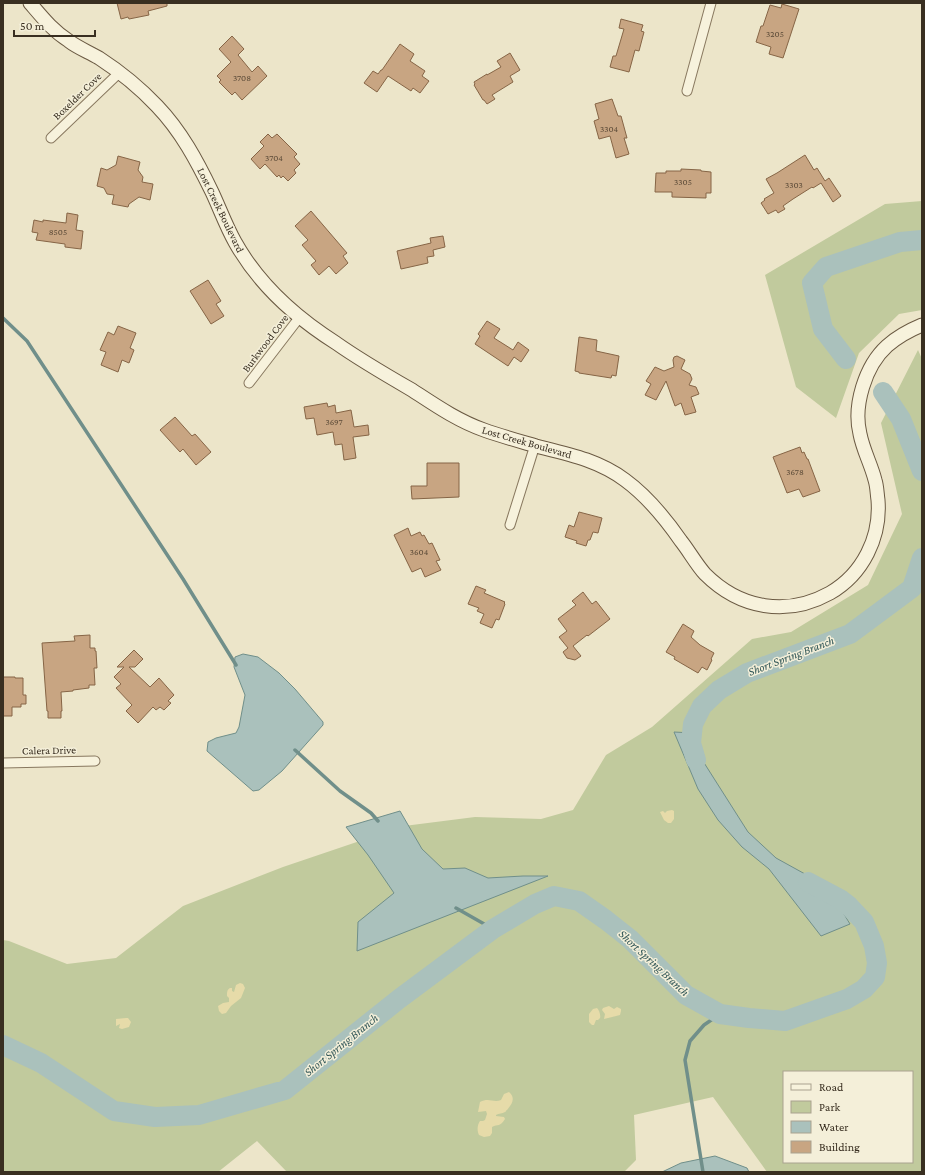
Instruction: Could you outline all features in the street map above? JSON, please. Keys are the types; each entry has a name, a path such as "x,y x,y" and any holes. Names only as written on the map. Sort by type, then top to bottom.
{"street":[{"name":"Lost Creek Boulevard","path":"30,3 47,24 68,41 96,56 120,72 156,105 183,137 198,162 234,240 249,265 272,292 299,318 336,344 443,410 481,429 535,446 579,456 598,464 624,479 651,502 678,536 703,572 722,589 738,598 764,606 789,607 810,602 832,592 847,581 862,563 871,547 876,531 879,510 876,483 859,433 858,411 861,391 876,358 887,346 904,333 922,324"},
{"path":"687,91 711,3"},
{"name":"Boxelder Cove","path":"51,138 120,72"},
{"name":"Burkwood Cove","path":"250,383 299,318"},
{"path":"510,525 535,446"},
{"name":"Calera Drive","path":"3,763 95,761"}],"green space":[{"path":"922,201 922,310 899,314 859,353 836,418 796,387 765,275 885,204"},
{"path":"918,350 922,359 922,1172 767,1172 713,1097 634,1115 636,1160 624,1172 287,1172 257,1141 218,1172 3,1172 3,940 67,964 116,958 183,906 283,867 404,826 475,817 541,819 573,810 606,755 652,727 752,639 791,632 868,585 902,514 881,423"}],"sand":[{"path":"672,810 674,811 674,819 671,823 668,823 664,820 660,812 663,811 665,813"},
{"path":"240,983 243,984 245,988 241,998 231,1006 226,1013 222,1014 219,1011 218,1006 229,1002 229,998 227,996 228,990 232,988 232,991 234,992 236,985"},
{"path":"609,1006 614,1009 617,1007 621,1009 620,1015 604,1019 605,1014 602,1010 603,1008"},
{"path":"597,1008 600,1013 600,1018 596,1020 594,1025 592,1025 589,1022 589,1014 593,1009"},
{"path":"128,1018 131,1022 129,1027 122,1029 119,1028 120,1024 116,1026 116,1019"},
{"path":"509,1092 513,1099 510,1106 505,1112 496,1115 504,1117 505,1119 503,1122 492,1127 492,1133 490,1136 484,1137 479,1135 478,1124 480,1121 485,1120 487,1114 486,1111 478,1112 480,1102 486,1100 501,1100 504,1094"}],"water":[{"path":"243,654 258,657 279,673 295,689 323,722 323,725 282,771 259,790 253,791 207,751 208,742 216,738 236,733 239,727 245,695 234,667 235,657"},
{"path":"674,732 693,733 701,758 748,832 776,858 805,874 833,896 850,924 821,936 769,869 742,847 718,820 698,789"},
{"path":"400,811 422,849 443,869 465,868 488,878 548,876 357,951 358,922 394,893 368,855 346,827"},
{"path":"715,1156 747,1168 749,1172 662,1172 681,1163"}],"building":[{"path":"117,3 167,3 167,6 148,11 149,15 121,19"},
{"path":"782,4 799,9 783,58 769,54 771,47 756,42 770,5 781,8"},
{"path":"621,19 643,25 641,31 644,32 639,51 635,50 629,72 610,67 613,56 616,56 624,29 619,28"},
{"path":"232,36 244,49 238,55 252,72 258,66 267,76 242,100 235,92 232,95 219,82 221,80 217,76 231,62 219,49"},
{"path":"400,44 414,54 410,61 425,71 422,76 429,81 420,93 413,88 411,91 388,76 377,92 364,83 373,71 378,74 382,70"},
{"path":"510,53 520,70 510,76 513,82 492,95 495,99 487,104 474,85 474,82 501,67 497,61"},
{"path":"612,99 618,116 621,116 627,138 624,138 629,154 616,158 610,136 599,139 594,121 599,119 595,104"},
{"path":"268,134 272,138 277,134 297,154 294,157 300,164 294,170 296,173 288,181 283,176 281,178 279,175 277,177 265,164 260,169 251,159 264,146 260,142"},
{"path":"805,155 814,170 817,168 825,181 829,178 841,196 833,202 821,183 813,188 812,187 783,206 785,209 778,213 776,210 768,214 761,203 765,200 764,199 774,193 766,179"},
{"path":"118,156 140,162 138,170 143,177 142,182 153,184 150,200 139,197 129,204 128,207 112,204 114,195 107,194 104,188 97,186 101,168 107,170 116,165"},
{"path":"681,169 711,172 711,193 706,193 706,198 672,197 672,192 655,192 656,173 681,171"},
{"path":"311,211 347,253 343,256 348,263 336,274 329,266 319,275 311,265 316,261 302,245 308,240 295,226"},
{"path":"67,213 78,215 76,230 83,231 81,249 65,247 65,244 36,240 38,233 32,232 34,220 66,223"},
{"path":"443,236 445,247 433,250 434,256 427,257 428,263 401,269 397,251 431,243 430,238"},
{"path":"208,280 221,301 216,304 224,316 211,324 190,291"},
{"path":"487,321 500,329 494,338 513,350 518,342 529,350 521,362 514,357 508,366 475,344 480,336 478,334"},
{"path":"118,326 136,333 130,348 134,350 129,363 122,360 118,372 101,365 106,352 100,350 108,332 114,335"},
{"path":"579,337 597,340 596,351 619,356 616,376 612,375 611,378 575,371"},
{"path":"677,356 685,360 681,369 690,374 692,379 689,385 696,387 699,394 691,397 696,412 685,415 681,403 675,406 666,381 656,400 645,395 651,384 646,381 655,367 664,371 674,367 673,360 674,357"},
{"path":"327,403 328,407 335,405 336,413 351,410 354,427 368,425 369,435 353,437 356,458 344,460 342,444 335,445 333,432 317,435 314,418 306,419 304,407"},
{"path":"175,417 192,436 195,434 211,452 196,465 183,449 180,452 160,430"},
{"path":"800,447 802,453 804,452 808,459 820,491 803,497 799,489 787,493 773,457"},
{"path":"427,463 459,463 459,497 412,499 411,486 427,486"},
{"path":"579,512 602,518 598,533 593,532 586,546 565,537 569,525 574,527"},
{"path":"408,528 411,536 420,532 422,536 424,535 429,544 432,543 440,560 436,561 441,570 425,577 421,568 412,572 394,535"},
{"path":"476,586 486,590 484,593 505,602 499,620 496,619 492,628 480,623 484,614 477,611 479,608 468,604"},
{"path":"583,592 592,604 596,601 610,619 573,646 581,656 575,660 567,658 563,652 568,648 559,637 567,631 558,619 576,605 572,601"},
{"path":"683,624 694,631 691,637 700,645 714,653 707,670 702,667 698,673 674,659 675,657 666,652"},
{"path":"90,635 90,648 95,648 96,651 97,668 94,668 95,685 89,685 89,688 61,692 61,718 48,718 42,643 75,641 74,636"},
{"path":"134,650 143,659 135,667 129,667 150,687 159,678 174,695 168,701 171,703 164,710 160,707 156,710 153,707 138,723 126,711 132,705 116,688 121,684 114,677 124,667 117,667"},
{"path":"3,677 23,678 23,695 26,695 26,704 21,704 21,707 12,707 12,716 3,716"}],"waterway":[{"name":"Short Spring Branch","path":"846,359 823,329 812,283 826,267 900,242 922,240"},
{"path":"3,318 27,341 183,579 236,665"},
{"name":"Short Spring Branch","path":"883,392 901,419 922,471"},
{"name":"Short Spring Branch","path":"696,760 691,743 693,724 702,706 719,690 747,673 850,634 912,588 922,558"},
{"path":"295,750 340,791 371,813 378,821"},
{"name":"Short Spring Branch","path":"3,1045 41,1063 114,1111 155,1117 199,1115 285,1090 399,999 493,929 535,904 554,896 579,901 606,920 630,939 686,995 720,1014 785,1021 847,999 864,989 875,977 877,963 874,946 864,922 840,899 808,882"},
{"path":"456,908 493,929"},
{"path":"703,1172 685,1060 690,1041 704,1025 720,1014"}]}
